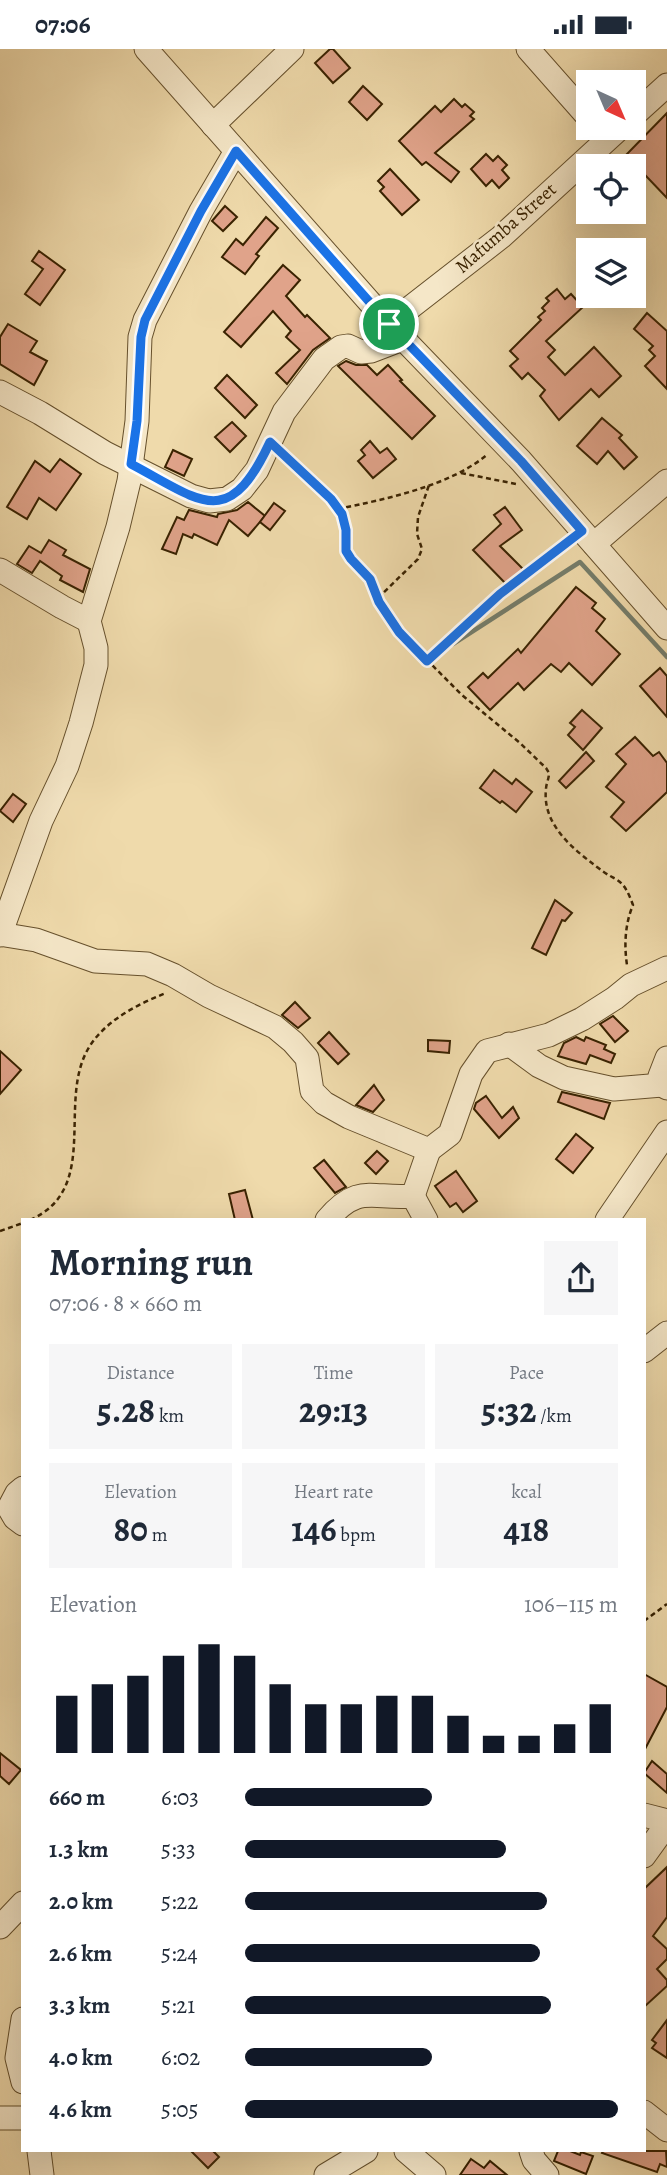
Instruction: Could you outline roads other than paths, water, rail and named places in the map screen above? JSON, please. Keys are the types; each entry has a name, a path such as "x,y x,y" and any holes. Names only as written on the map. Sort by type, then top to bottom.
{"street":[{"path":"146,49 397,331 502,441 667,628"},
{"path":"213,125 292,49"},
{"path":"528,49 576,103"},
{"path":"646,104 667,85"},
{"name":"Mafumba Street","path":"0,392 105,453 191,496 209,501 227,499 242,489 257,470 284,412 324,359 341,347 361,352 371,351 397,331 501,237 599,140"},
{"path":"236,151 201,211 145,320 141,337 137,421 131,464 118,527 89,621 96,648 96,665 67,766 41,821 0,934 36,940 94,961 147,964 188,983 209,996 275,1027 293,1042 307,1058 312,1091 324,1103 349,1117 429,1150"},
{"path":"588,537 667,481"},
{"path":"0,570 89,621"},
{"path":"425,1218 413,1196 429,1150 450,1134 465,1088 478,1061 487,1051 549,1035 604,1005 631,985 667,968"},
{"path":"509,1044 539,1066 564,1078 614,1089 665,1087 660,1076 667,1058"},
{"path":"608,1218 667,1132"},
{"path":"329,1218 345,1202 369,1193 398,1198 413,1196"},
{"path":"646,1349 667,1333"},
{"path":"21,1490 9,1508 21,1522"},
{"path":"646,1816 667,1822 646,1853"},
{"path":"0,1927 21,1905"},
{"path":"21,2023 9,2050 21,2077"},
{"path":"646,2114 667,2130"},
{"path":"0,2118 21,2118"},
{"path":"39,2152 42,2175"},
{"path":"326,2175 364,2152"},
{"path":"408,2152 435,2175"},
{"path":"531,2152 534,2160 547,2175"}],"waterway":[{"path":"453,644 580,562 667,657"}]}
